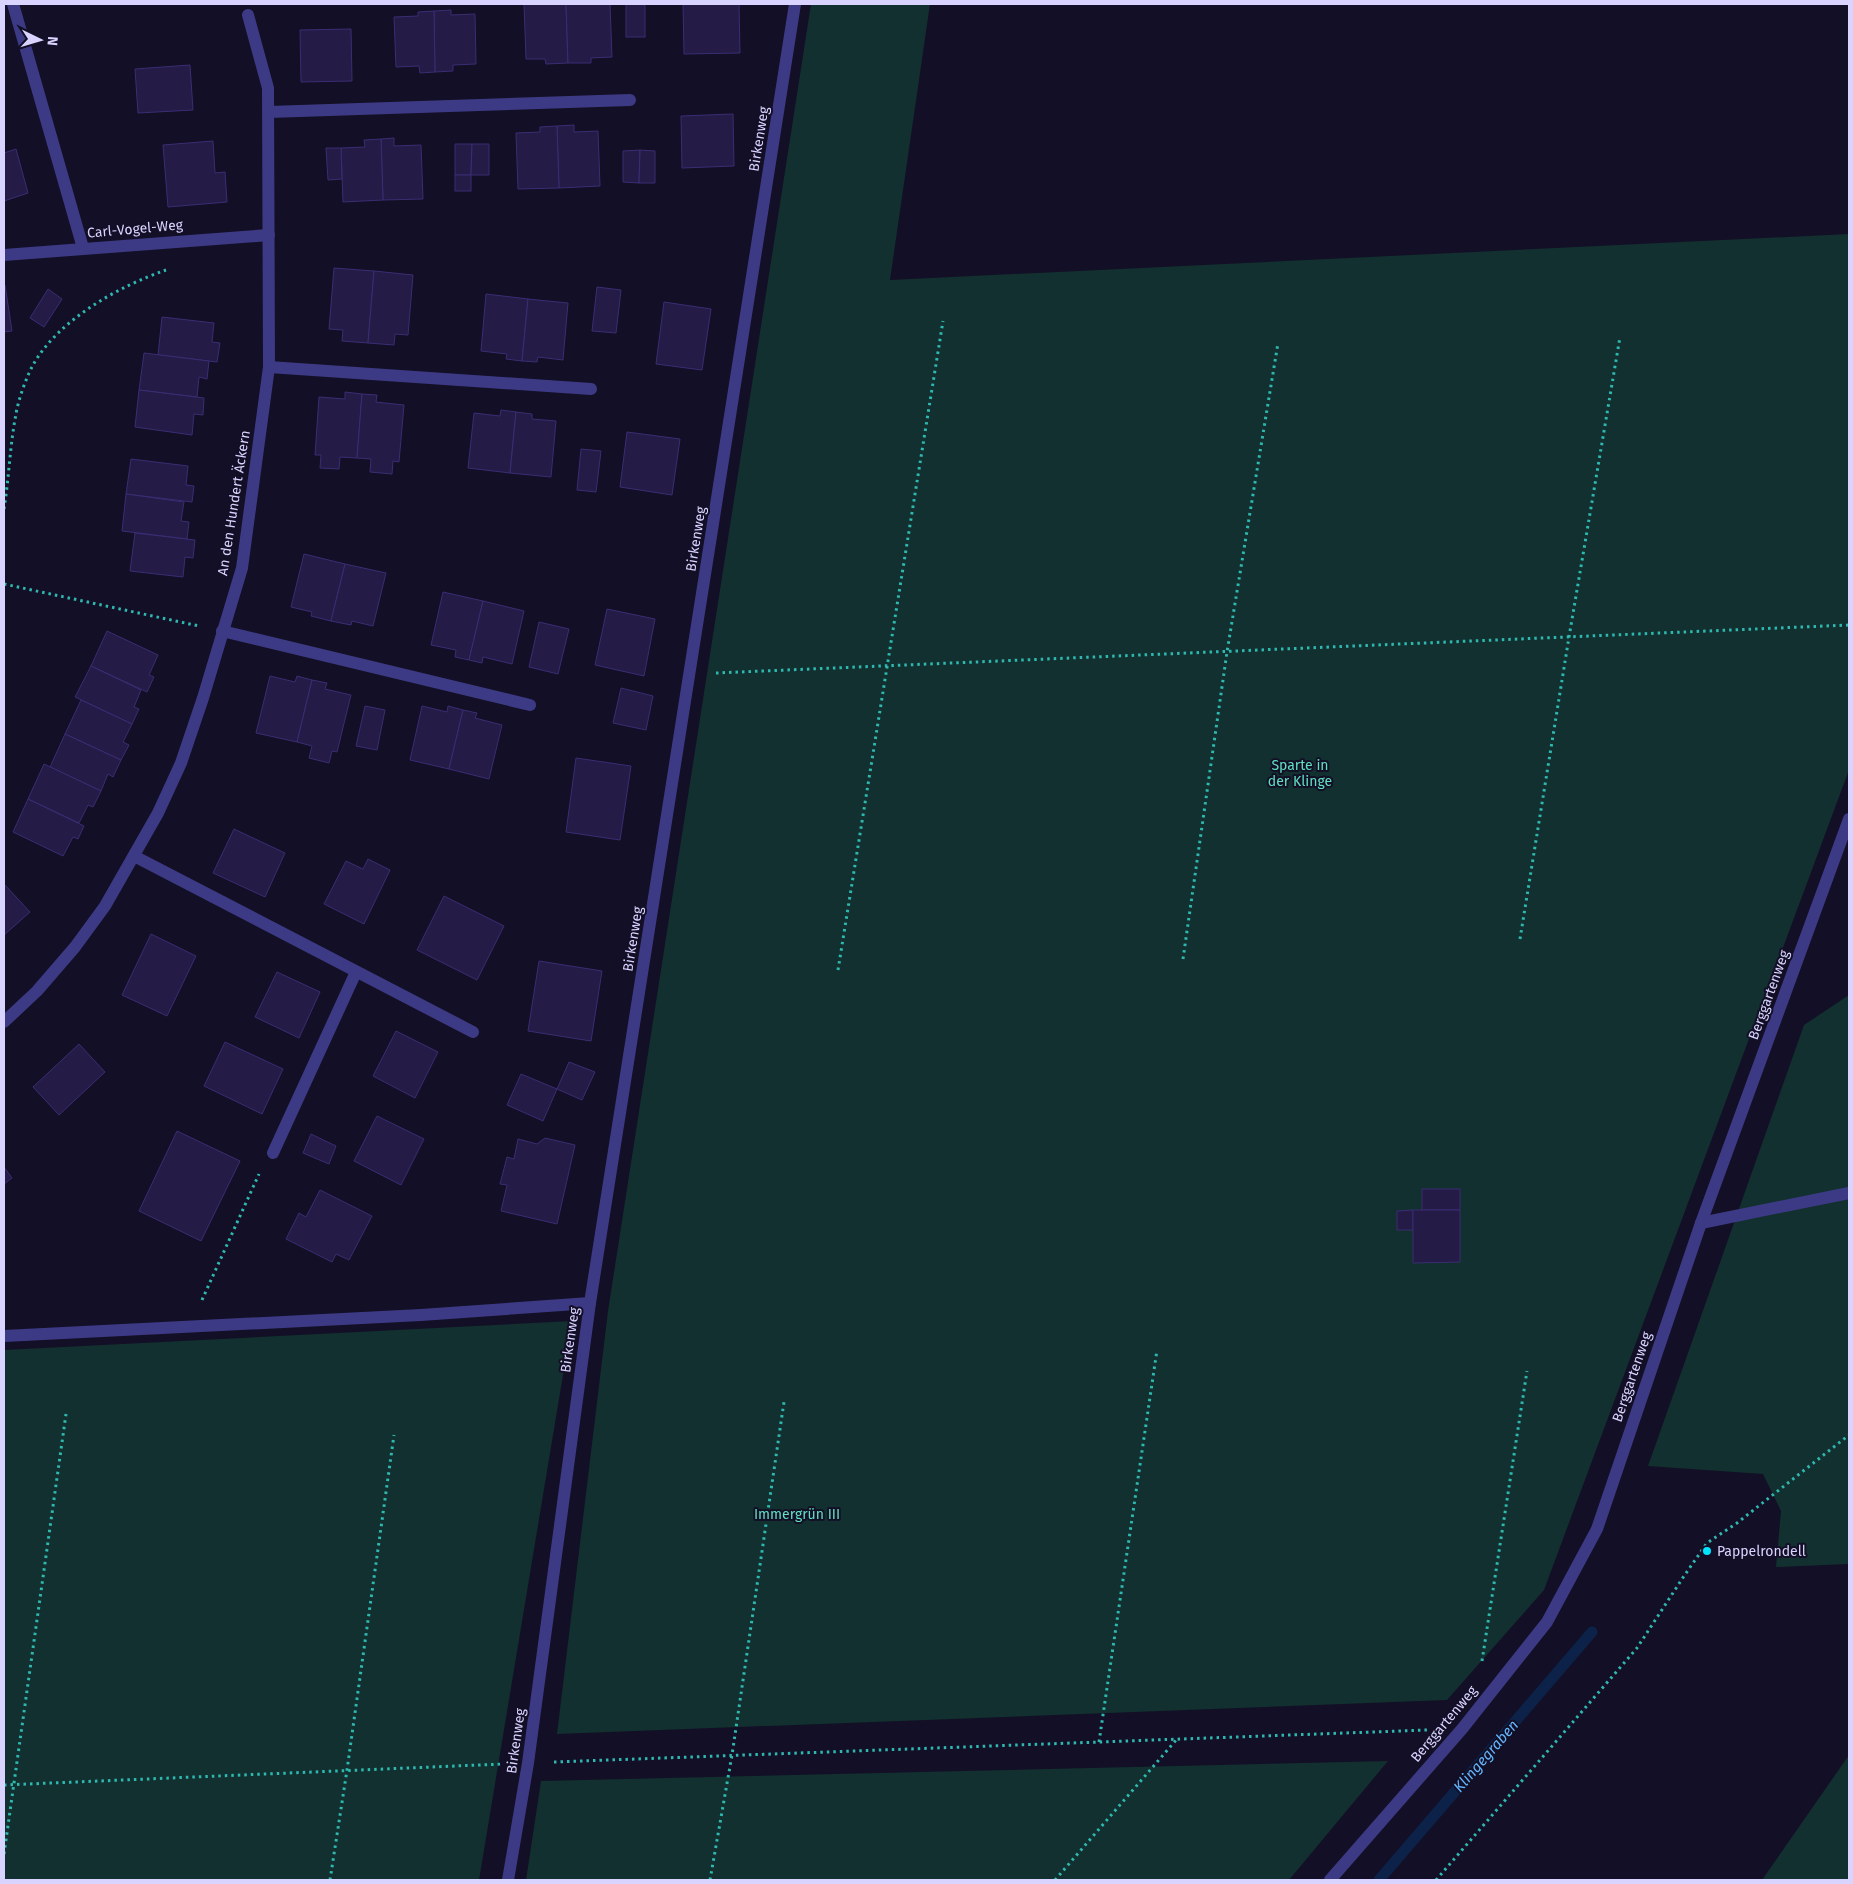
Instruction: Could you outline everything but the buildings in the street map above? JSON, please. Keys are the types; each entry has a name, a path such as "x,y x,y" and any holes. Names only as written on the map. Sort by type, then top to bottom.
{"street":[{"path":"12,4 83,248"},
{"name":"Birkenweg","path":"508,1880 528,1763 590,1303 795,4"},
{"name":"An den Hundert Äckern","path":"4,1022 37,991 75,947 105,906 158,813 181,763 203,698 242,568 269,367 268,88 248,15"},
{"path":"269,112 630,100"},
{"name":"Carl-Vogel-Weg","path":"4,255 269,235"},
{"path":"269,367 591,389"},
{"path":"222,631 530,705"},
{"name":"Berggartenweg","path":"1330,1880 1462,1729 1547,1622 1596,1529 1702,1222 1849,819"},
{"path":"134,856 473,1032"},
{"path":"273,1153 356,972"},
{"path":"1702,1222 1849,1193"},
{"path":"4,1336 590,1303"}],"path":[{"path":"4,509 16,413 32,367 44,348 66,326 100,301 149,276 176,267 187,240"},
{"path":"838,970 944,320"},
{"path":"1520,939 1620,337"},
{"path":"1183,960 1227,652 1278,343"},
{"path":"4,584 222,631"},
{"path":"690,674 1849,625"},
{"path":"190,1327 264,1162 273,1153"},
{"path":"1098,1742 1158,1350"},
{"path":"1482,1664 1527,1370"},
{"path":"710,1880 732,1755 784,1402"},
{"path":"4,1854 66,1414"},
{"path":"330,1880 394,1435"},
{"path":"1436,1880 1637,1648 1707,1542 1737,1523 1849,1435"},
{"path":"4,1785 732,1755 1462,1729"},
{"path":"1055,1880 1177,1739"}],"green space":[{"name":"Sparte in der Klinge","path":"811,4 930,4 890,280 1849,234 1849,770 1544,1590 1447,1700 557,1734 608,1311"},
{"path":"1849,995 1849,1564 1776,1567 1781,1511 1763,1474 1648,1466 1804,1025"},
{"path":"572,1321 479,1880 4,1880 4,1350"},
{"path":"1849,1755 1849,1880 1762,1880"},
{"path":"1388,1761 1289,1880 526,1880 541,1781"}],"waterway":[{"name":"Klingegraben","path":"1379,1880 1592,1632"}],"place":[{"name":"Pappelrondell","path":"1707,1551"}],"park label":[{"name":"Immergrün III","path":"797,1514"}]}
